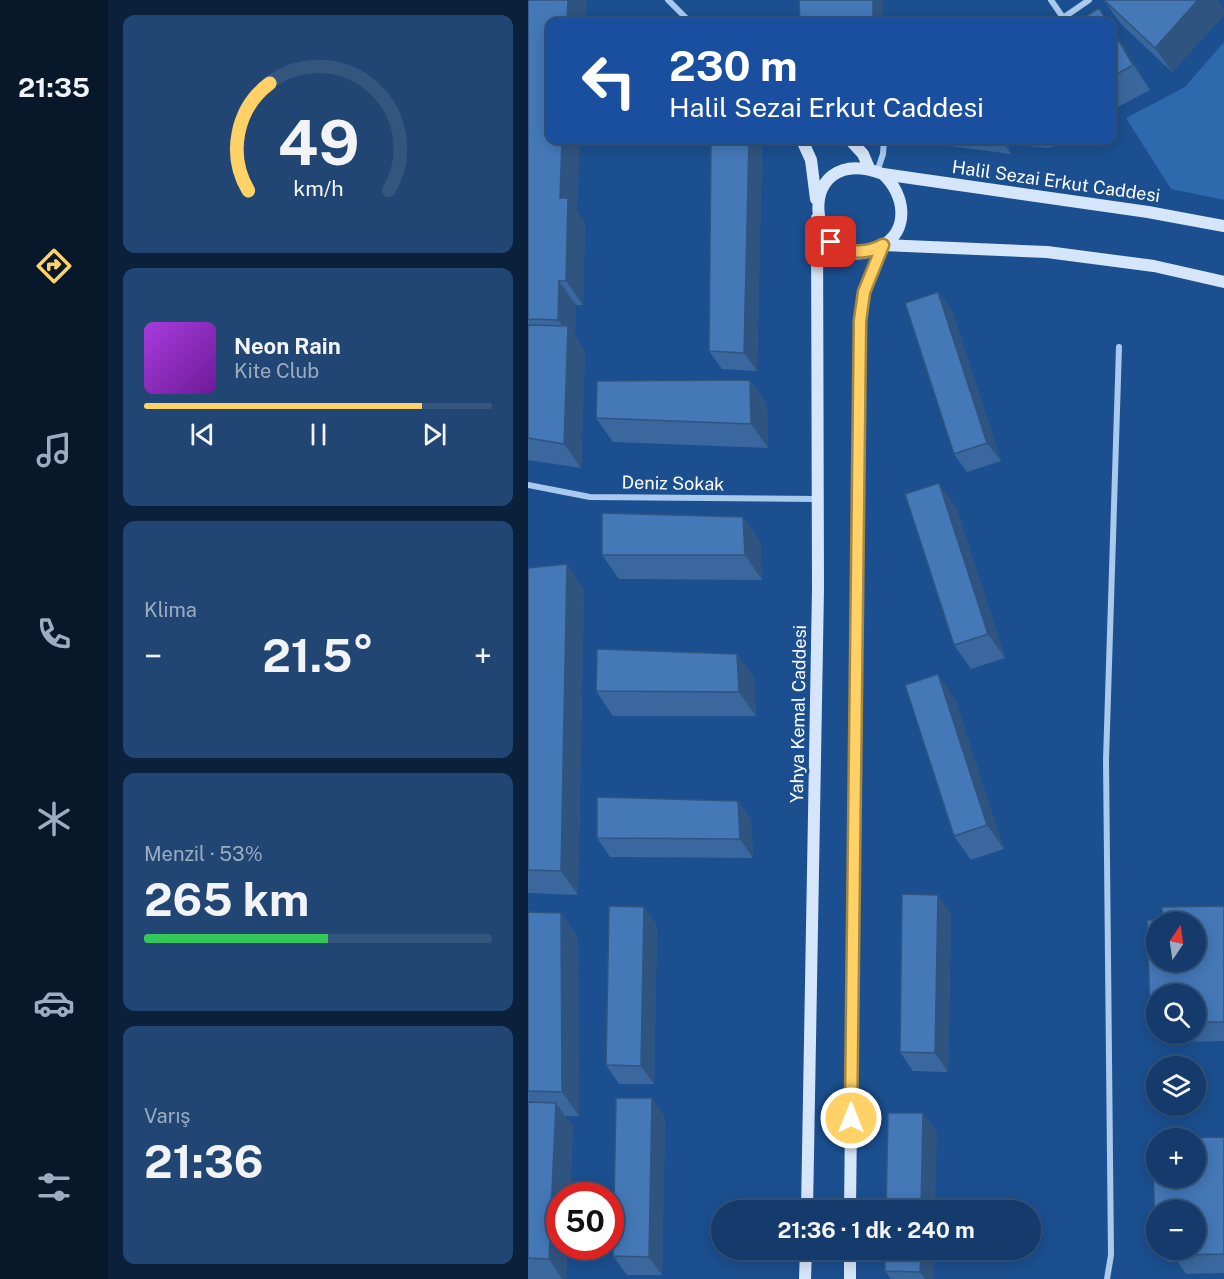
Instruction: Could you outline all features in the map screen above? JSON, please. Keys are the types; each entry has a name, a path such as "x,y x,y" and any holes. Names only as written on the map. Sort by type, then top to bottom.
{"main road":[{"path":"804,144 811,160 817,204"},
{"path":"850,1200 860,321 864,292 883,245 897,230 902,210 900,196 893,183 876,171 854,144"},
{"name":"Halil Sezai Erkut Caddesi","path":"817,218 817,204 821,190 829,179 848,169 876,171 1148,212 1224,226"},
{"path":"817,218 822,231 831,242 843,249 856,252 870,251 883,245 1047,252 1154,266 1224,282"},
{"name":"Yahya Kemal Caddesi","path":"807,1200 819,499 817,218"},
{"path":"805,1279 806,1260"},
{"path":"850,1260 850,1279"}],"street":[{"path":"668,0 686,18"},
{"path":"1051,0 1063,18"},
{"path":"1065,18 1089,0"},
{"path":"876,171 883,154 884,144"},
{"path":"1107,1279 1111,1255 1106,760 1119,347"},
{"name":"Deniz Sokak","path":"528,485 590,497 819,499"}],"shaded area":[{"path":"1224,42 1224,200 1171,189 1126,118 1185,87"}],"building":[{"path":"528,0 568,0 567,18 546,18 546,144 562,144 560,198 568,198 566,281 559,281 558,320 528,319"},
{"path":"799,0 873,0 873,18 800,18"},
{"path":"1104,0 1198,0 1155,48"},
{"path":"1099,8 1105,18 1083,18"},
{"path":"1116,36 1133,65 1116,75"},
{"path":"711,144 749,144 744,353 709,351"},
{"path":"938,292 987,443 954,454 905,303"},
{"path":"528,325 568,326 564,444 528,438"},
{"path":"750,380 751,424 596,418 597,381"},
{"path":"939,483 988,634 954,645 905,494"},
{"path":"602,513 743,517 745,555 602,555"},
{"path":"567,564 561,871 528,870 528,568"},
{"path":"597,649 737,654 739,692 596,691"},
{"path":"938,674 987,825 954,836 905,685"},
{"path":"597,797 738,801 740,839 597,838"},
{"path":"902,894 938,895 935,1053 900,1052"},
{"path":"609,906 644,907 641,1066 606,1065"},
{"path":"1224,906 1224,1022 1206,1022 1206,984 1149,984 1149,972 1206,972 1206,912 1162,912 1162,907"},
{"path":"528,912 561,913 562,1092 528,1091"},
{"path":"616,1098 652,1098 649,1257 624,1256 624,1182 614,1182"},
{"path":"528,1102 556,1103 552,1182 546,1182 546,1259 528,1258"},
{"path":"888,1113 923,1113 921,1200 886,1200"},
{"path":"1206,1137 1224,1137 1224,1254 1206,1254 1206,1200 1154,1200 1154,1188 1206,1188"},
{"path":"885,1260 921,1260 920,1272 885,1271"}],"route":[{"path":"831,242 843,249 856,252 870,251 883,245 864,292 860,321 851,1118"}]}
